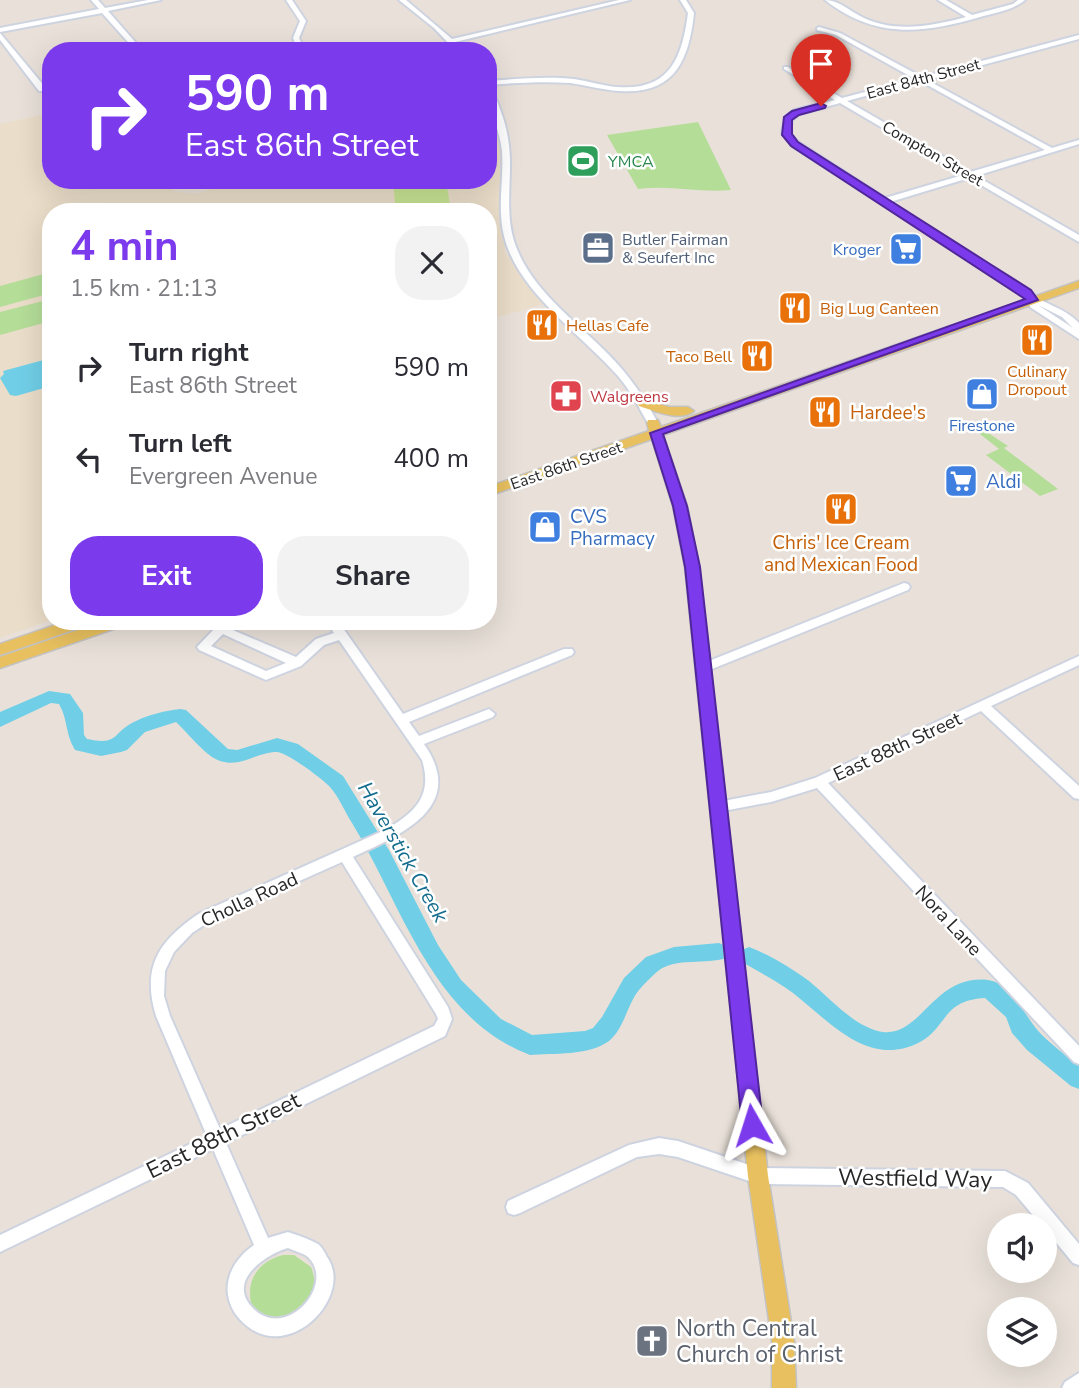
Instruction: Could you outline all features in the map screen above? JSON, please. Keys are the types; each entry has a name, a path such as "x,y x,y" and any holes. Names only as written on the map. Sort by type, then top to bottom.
{"main road":[{"name":"East 86th Street","path":"497,478 655,428 1030,296 1079,275"},
{"name":"East 86th Street","path":"497,489 627,443 688,411 1030,296 1079,284"},
{"path":"643,403 668,411 688,411"},
{"path":"655,428 687,539 758,1176 783,1341 784,1388"},
{"path":"627,443 648,445 664,453"},
{"path":"0,650 57,630"},
{"path":"0,663 94,630"}],"street":[{"path":"94,0 133,42"},
{"path":"42,89 0,32 158,0"},
{"path":"289,0 303,21 296,38 298,42"},
{"path":"402,0 451,41 627,0"},
{"path":"497,83 569,81 621,89 659,83 681,62 685,54 691,13 683,0"},
{"path":"828,0 868,22 896,29 920,28 1015,5 1022,0"},
{"path":"941,0 969,16"},
{"path":"819,29 838,34 1051,150"},
{"name":"East 84th Street","path":"884,201 788,137 787,121 790,116 1079,37"},
{"name":"Compton Street","path":"786,68 1079,239"},
{"path":"497,111 504,138 505,209 512,250 536,286 632,385 655,428"},
{"path":"884,201 1079,142"},
{"path":"884,201 1075,323 1079,330"},
{"path":"1030,296 1033,305 1040,311 1079,336"},
{"path":"703,668 904,587"},
{"path":"220,630 203,647 266,676 297,663 320,642 341,635"},
{"path":"223,630 297,663"},
{"name":"Cholla Road","path":"264,1247 159,1005 156,986 161,962 175,940 198,921 390,834 418,815 431,795 432,769 417,742 338,630"},
{"path":"401,720 568,652"},
{"name":"East 88th Street","path":"718,807 771,797 820,782 1074,663"},
{"path":"982,705 1079,794"},
{"path":"417,742 489,713"},
{"name":"Nora Lane","path":"820,782 1079,1057"},
{"path":"345,855 443,1012 443,1024"},
{"name":"East 88th Street","path":"0,1244 215,1138 438,1033 443,1024"},
{"path":"514,1207 644,1147 678,1149 758,1176"},
{"name":"Westfield Way","path":"758,1176 1005,1180 1021,1189 1079,1257"},
{"path":"288,1240 302,1243 314,1251 322,1262 325,1287 320,1300 301,1321 287,1327 260,1325 249,1318 242,1308 237,1283 246,1262 264,1247 288,1240"},
{"path":"1071,1388 1079,1382"}],"shaded area":[{"path":"42,115 42,189 172,189 196,194 212,189 497,189 497,130 501,148 500,204 505,252 523,278 547,303 497,317 497,203 42,203 42,623 0,638 0,124"}],"green space":[{"path":"698,122 731,190 638,189 607,135"},
{"path":"394,189 447,189 450,203 395,203"},
{"path":"42,274 42,295 0,307 0,286"},
{"path":"42,301 42,323 0,335 0,312"},
{"path":"970,421 1008,446 1004,448 1058,489 1040,496 986,455 999,449 966,423"},
{"path":"283,1255 294,1255 311,1267 314,1277 310,1298 285,1321 264,1318 251,1303 250,1294 253,1278 261,1266"}],"water":[{"path":"42,360 42,389 16,396 10,395 0,378 4,374 3,371"}],"waterway":[{"name":"Haverstick Creek","path":"0,720 49,697 64,698 74,713 75,736 81,745 101,749 121,745 138,727 180,715 223,755 237,757 277,745 292,749 336,781 382,855 431,951 454,986 493,1026 530,1045 585,1041 601,1035 610,1024 631,984 653,963 674,956 719,952"},
{"name":"Haverstick Creek","path":"749,956 791,980 849,1026 865,1036 882,1041 899,1041 915,1034 936,1010 956,995 970,990 989,989 1014,1011 1020,1026 1035,1043 1079,1079"}],"place":[{"name":"YMCA","path":"583,161"},
{"name":"Butler Fairman & Seufert Inc","path":"598,248"},
{"name":"Kroger","path":"906,249"},
{"name":"Big Lug Canteen","path":"795,308"},
{"name":"Hellas Cafe","path":"542,325"},
{"name":"Culinary Dropout","path":"1037,340"},
{"name":"Taco Bell","path":"757,356"},
{"name":"Firestone","path":"982,394"},
{"name":"Walgreens","path":"566,396"},
{"name":"Hardee's","path":"825,412"},
{"name":"Aldi","path":"961,481"},
{"name":"Chris' Ice Cream and Mexican Food","path":"841,509"},
{"name":"CVS Pharmacy","path":"545,527"},
{"name":"North Central Church of Christ","path":"652,1341"}],"route":[{"path":"752,1125 692,567 680,506 656,433 1033,300 1027,293 986,266 794,144 787,135 787,121 790,116 821,106"}]}
